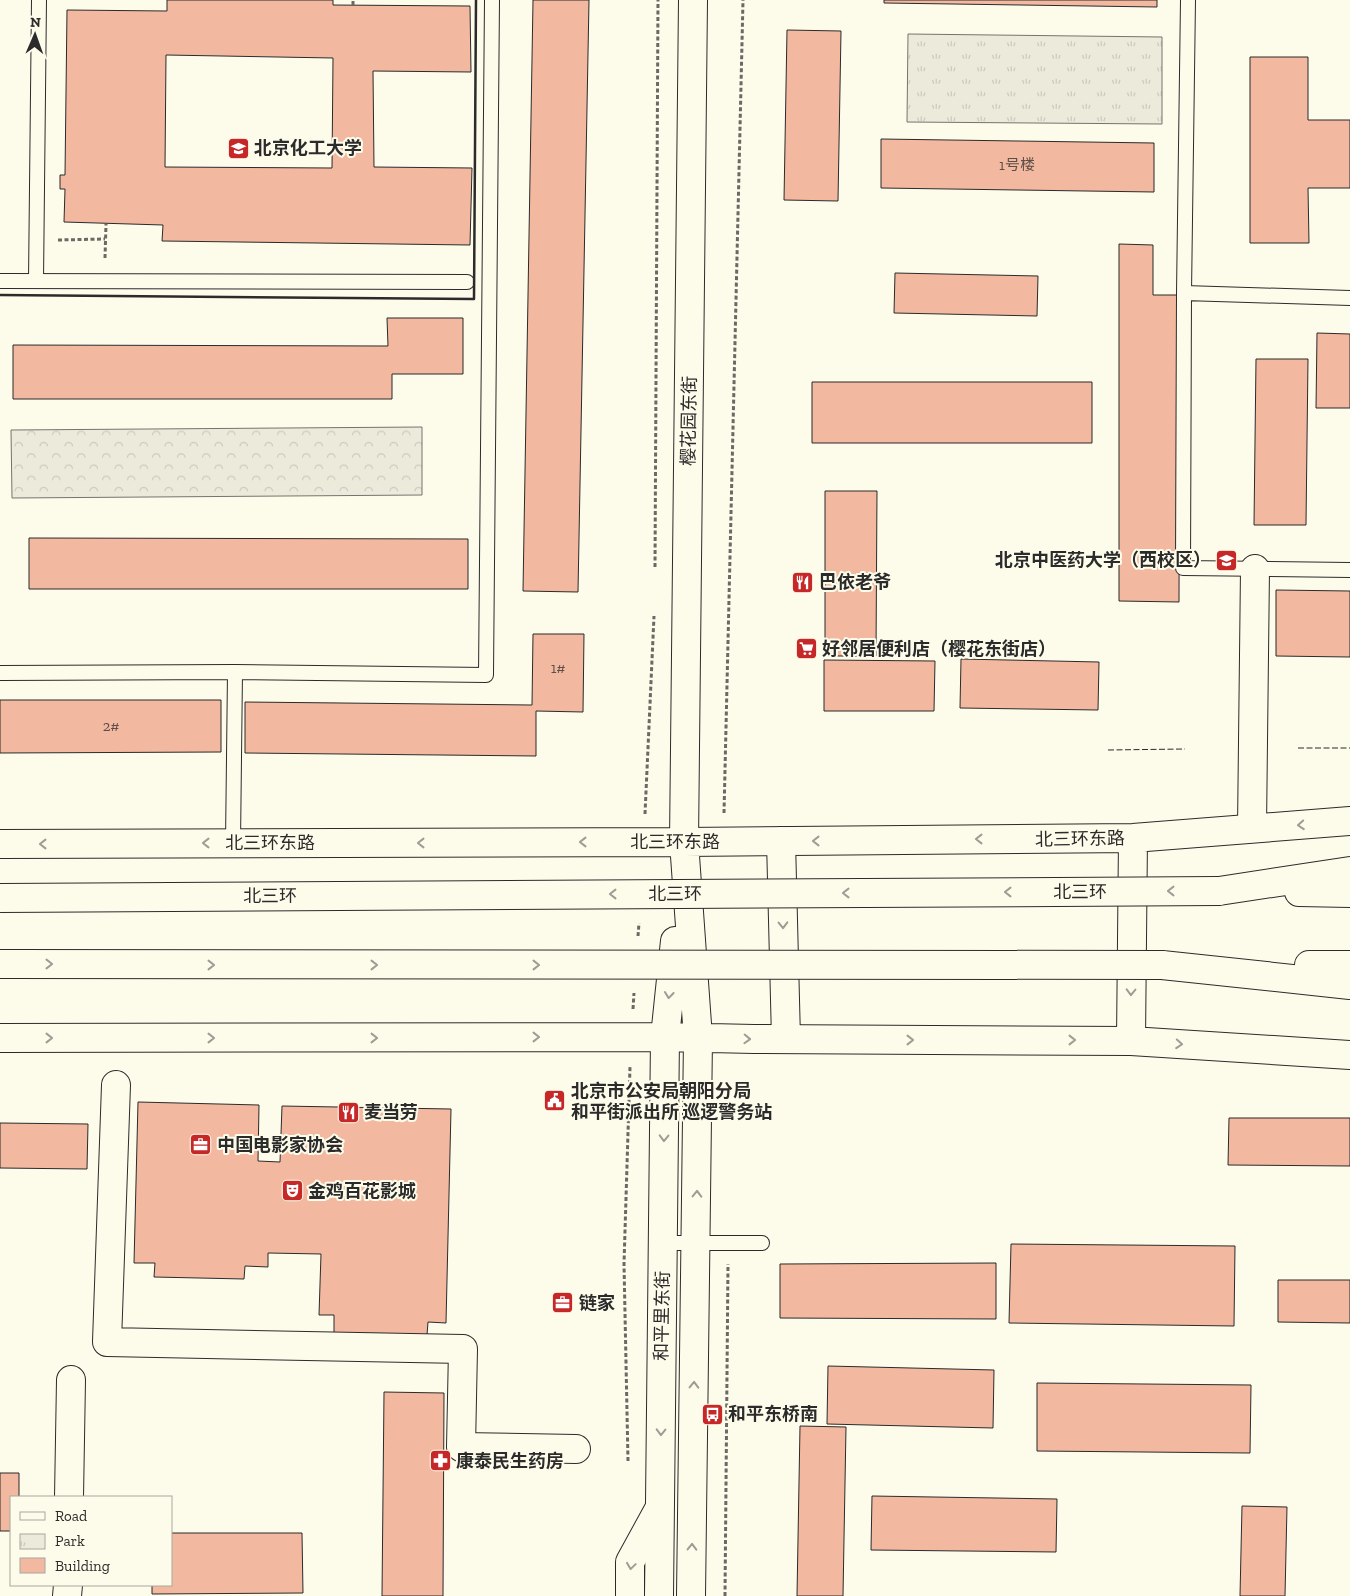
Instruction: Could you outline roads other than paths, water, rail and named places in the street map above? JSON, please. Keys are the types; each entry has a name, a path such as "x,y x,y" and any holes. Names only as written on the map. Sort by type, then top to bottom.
{"main road":[{"name":"樱花园东街","path":"684,842 693,0"},
{"path":"1252,828 1255,570"},
{"name":"北三环东路","path":"0,844 684,842 1133,838 1350,821"},
{"path":"1131,1041 1133,838"},
{"path":"781,841 786,1039"},
{"name":"和平里东街","path":"658,1596 665,1037 684,842"},
{"name":"和平里东街","path":"684,842 698,1038 692,1596"},
{"path":"1220,891 1350,871"},
{"name":"北三环","path":"0,898 1220,891 1350,893"},
{"path":"0,964 1350,965"},
{"path":"1162,965 1350,985"},
{"path":"0,1038 665,1037 1131,1041 1350,1055"},
{"path":"116,1086 107,1342 463,1350 462,1447 576,1449"},
{"path":"69,1496 71,1380"},
{"path":"630,1596 630,1562 660,1508"}],"lane":[{"path":"36,281 39,0"},
{"path":"0,672 486,675 492,0"},
{"path":"1188,0 1183,568 1350,570"},
{"path":"0,281 467,282"},
{"path":"1184,293 1350,298"},
{"path":"233,843 235,672"},
{"path":"662,1243 762,1243"}],"place":[{"name":"北京化工大学","path":"238,148"},
{"name":"北京中医药大学（西校区）","path":"1227,560"},
{"name":"巴依老爷","path":"803,582"},
{"name":"好邻居便利店（樱花东街店）","path":"806,649"},
{"name":"北京市公安局朝阳分局 和平街派出所 巡逻警务站","path":"555,1101"},
{"name":"麦当劳","path":"348,1112"},
{"name":"中国电影家协会","path":"201,1145"},
{"name":"金鸡百花影城","path":"292,1191"},
{"name":"链家","path":"563,1303"},
{"name":"和平东桥南","path":"712,1414"},
{"name":"康泰民生药房","path":"440,1461"}]}
